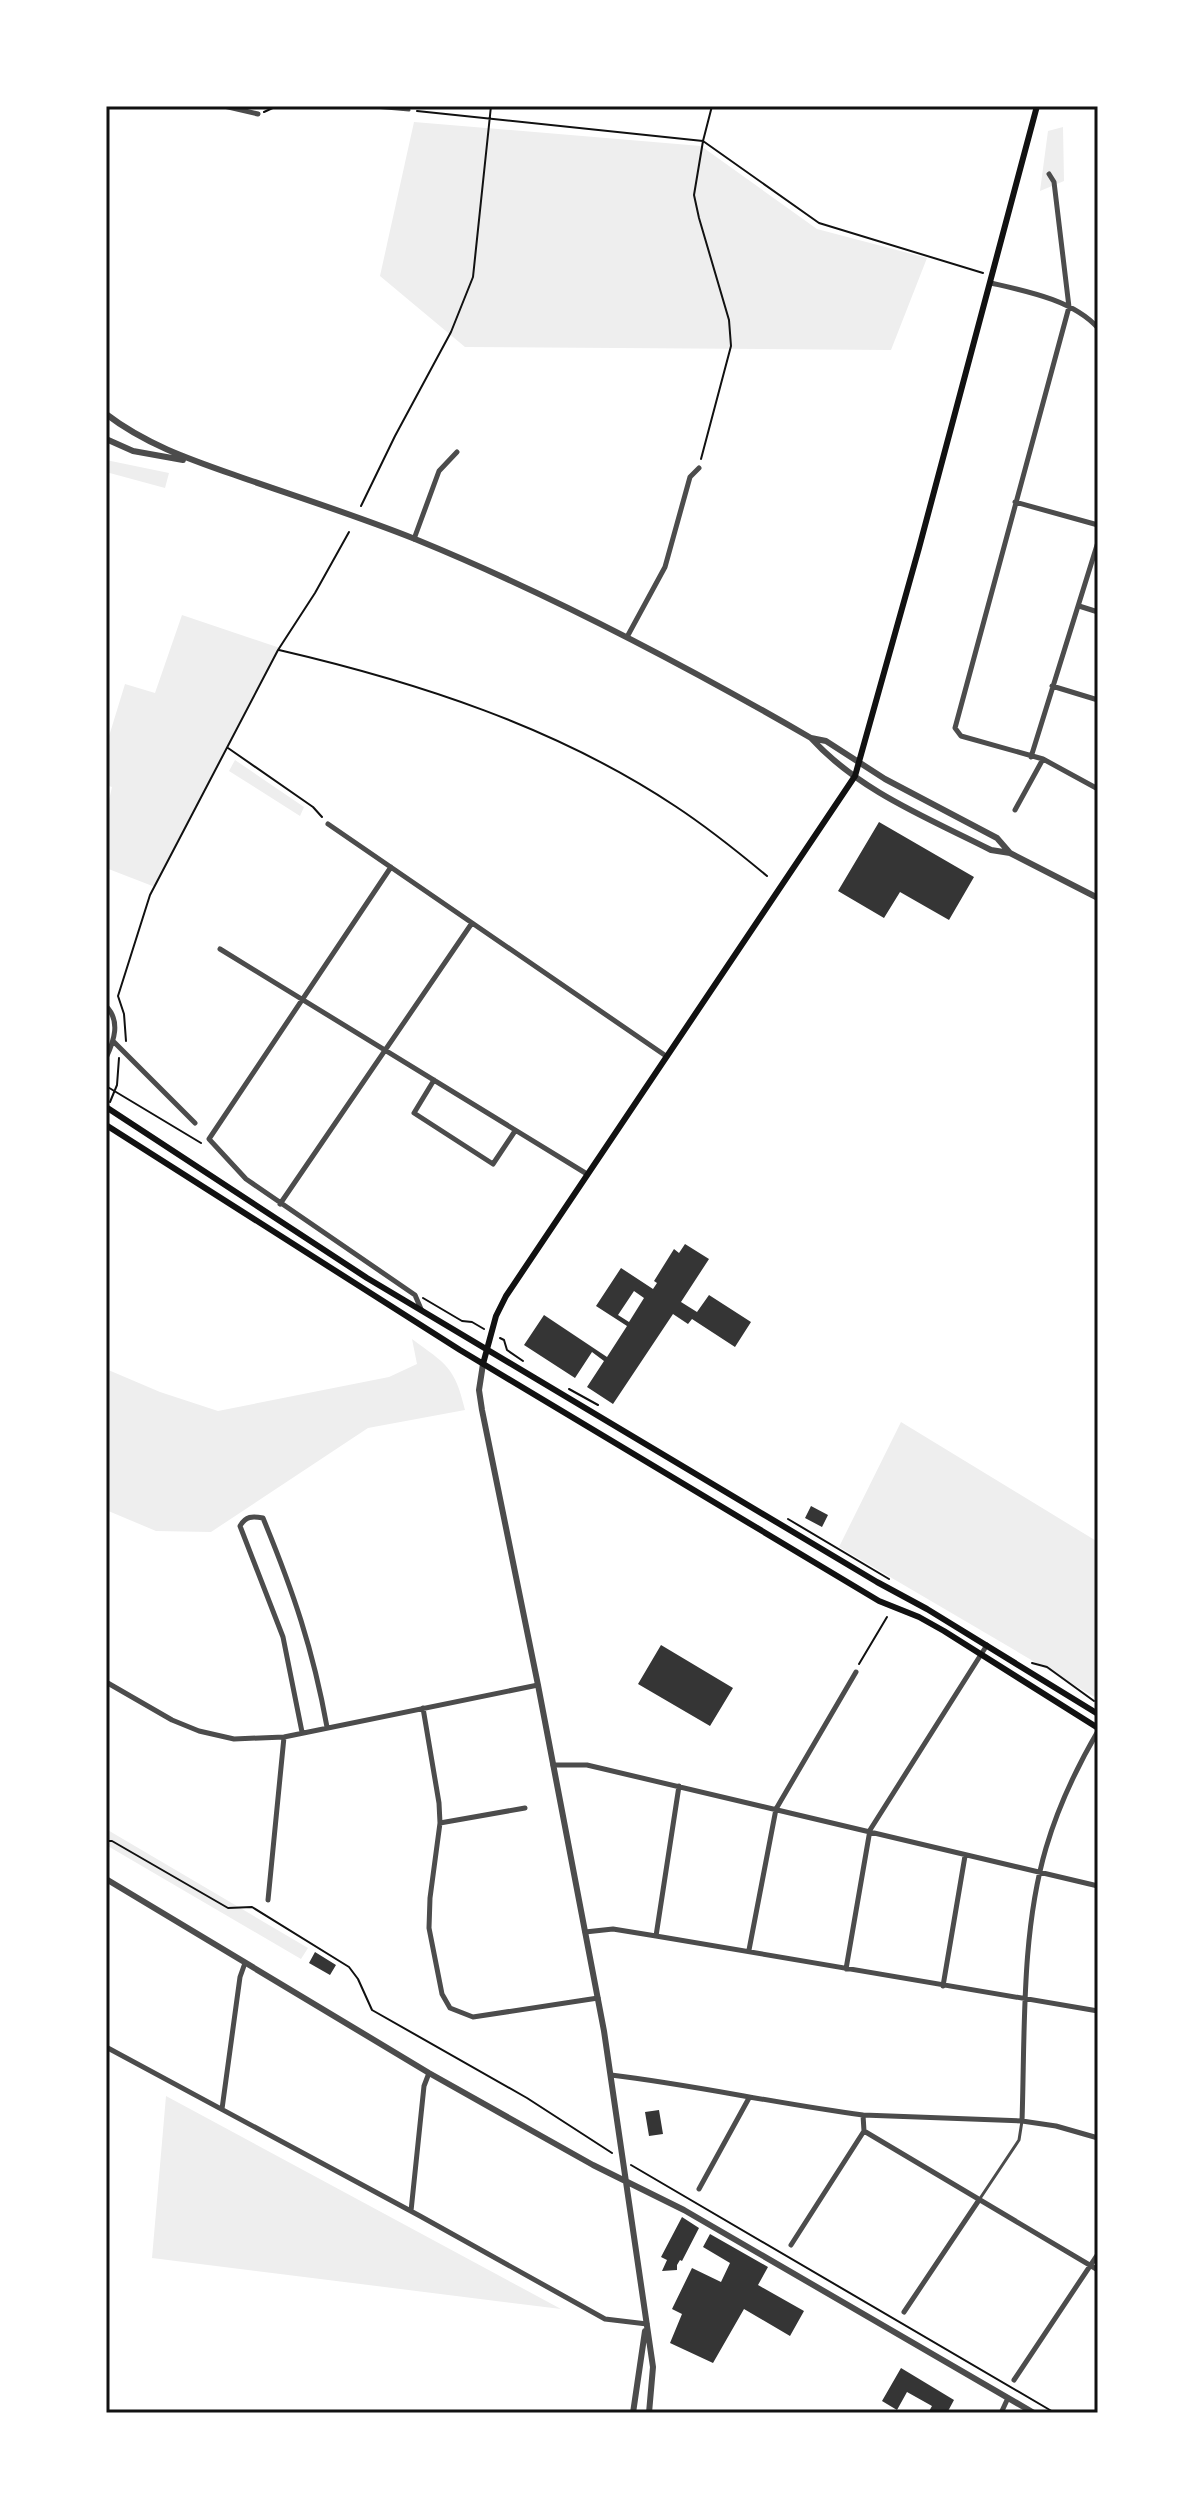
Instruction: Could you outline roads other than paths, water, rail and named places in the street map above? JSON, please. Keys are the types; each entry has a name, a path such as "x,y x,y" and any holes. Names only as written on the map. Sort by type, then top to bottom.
{"main road":[{"path":"483,1364 496,1316 506,1296 855,776 1037,106"},
{"path":"106,1107 367,1278 987,1645 1098,1714"},
{"path":"106,1125 483,1364 879,1601 919,1617 1098,1729"}],"street":[{"path":"224,106 258,114"},
{"path":"363,106 409,110"},
{"path":"1049,174 1054,182 1069,307 955,728 961,736 1043,759 1098,789"},
{"path":"991,280 1069,307 1098,328"},
{"path":"106,414 141,438 190,461 414,539 527,588 627,637 811,738 877,792 991,850 1010,853 1098,898"},
{"path":"106,439 133,451 190,461"},
{"path":"414,539 439,471 457,452"},
{"path":"627,637 665,567 690,477 699,468"},
{"path":"1015,502 1098,525"},
{"path":"1031,757 1098,542"},
{"path":"1079,606 1098,612"},
{"path":"1052,686 1098,700"},
{"path":"811,738 826,741 885,779 997,838 1010,853"},
{"path":"1015,810 1043,759"},
{"path":"328,824 666,1056"},
{"path":"391,867 209,1139 246,1179 415,1295 421,1310"},
{"path":"280,1204 472,923"},
{"path":"220,949 587,1174"},
{"path":"106,1006 113,1015 114,1042 106,1058"},
{"path":"114,1042 195,1123"},
{"path":"434,1080 414,1113 493,1164 515,1131"},
{"path":"483,1364 479,1390 482,1410 538,1685 611,2075 653,2367 649,2413"},
{"path":"302,1732 283,1637 240,1526 253,1516 263,1518 294,1592 327,1727"},
{"path":"846,1969 870,1830 987,1645"},
{"path":"749,1951 776,1809 856,1672"},
{"path":"106,1682 172,1720 199,1731 234,1739 284,1737 538,1685"},
{"path":"423,1708 440,1823 429,1928 442,1994 450,2008 473,2017 598,1998"},
{"path":"904,2312 1019,2140 1030,1942 1040,1871 1068,1788 1098,1729"},
{"path":"268,1900 284,1737"},
{"path":"553,1765 587,1765 1098,1886"},
{"path":"656,1936 679,1786"},
{"path":"440,1823 525,1808"},
{"path":"943,1986 965,1856"},
{"path":"106,1879 429,2073 626,2183 684,2210 1034,2413"},
{"path":"585,1932 613,1929 1098,2011"},
{"path":"222,2109 240,1977 245,1963"},
{"path":"106,2047 605,2319 647,2324"},
{"path":"411,2211 424,2086 429,2073"},
{"path":"611,2075 667,2081 749,2098 863,2115 1022,2121 1056,2126 1098,2138"},
{"path":"699,2189 749,2098"},
{"path":"791,2245 864,2131 863,2115"},
{"path":"864,2131 1098,2270"},
{"path":"1014,2380 1098,2254"},
{"path":"633,2413 647,2324"},
{"path":"1001,2413 1008,2398"}]}
